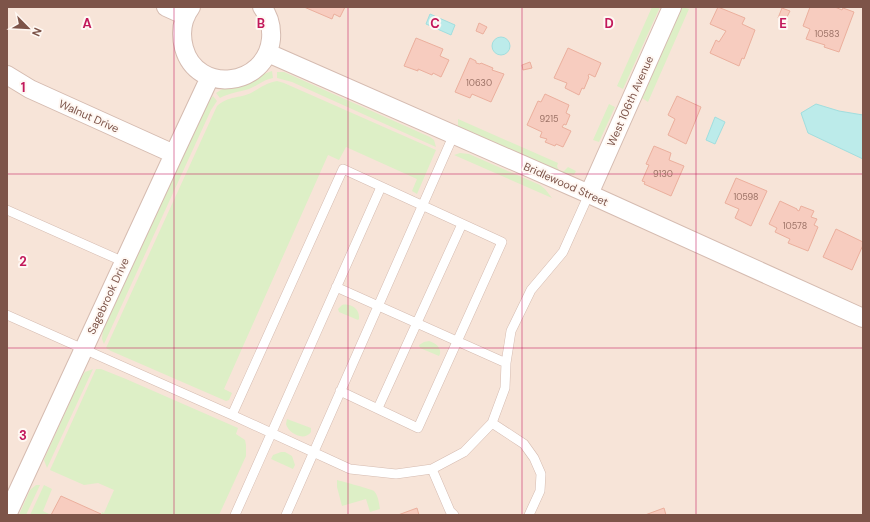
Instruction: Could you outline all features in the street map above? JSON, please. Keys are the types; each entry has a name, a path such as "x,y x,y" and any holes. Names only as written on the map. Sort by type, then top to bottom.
{"street":[{"path":"166,7 188,11 183,21 182,34 185,52 195,67 210,77 227,80 244,76 258,67 268,52 271,42 271,30 269,19 262,7"},
{"name":"West 106th Avenue","path":"588,194 672,7"},
{"name":"Bridlewood Street","path":"268,52 863,318"},
{"name":"Walnut Drive","path":"7,75 30,89 174,154"},
{"name":"Sagebrook Drive","path":"9,504 84,350 210,77"}],"lane":[{"path":"286,515 454,134"},
{"path":"232,415 343,169 502,242 418,428 340,391"},
{"path":"235,515 381,187"},
{"path":"7,315 271,432 313,453 350,469 396,474 432,469 464,452 492,423 504,388 511,331 531,290 563,252 588,194"},
{"path":"7,210 124,262"},
{"path":"378,408 462,224"},
{"path":"336,287 506,363"},
{"path":"492,423 524,444 534,458 541,474 540,491 529,515"},
{"path":"432,469 450,511 454,515"}],"shaded area":[{"path":"7,7 863,7 863,515 7,515"}],"green space":[{"path":"652,7 660,7 623,89 617,86"},
{"path":"682,7 689,9 648,102 642,98"},
{"path":"272,71 273,78 249,89 220,98 216,93 224,88"},
{"path":"277,72 284,72 430,137 434,140 436,147 292,82 277,78"},
{"path":"277,81 436,150 417,194 412,191 417,179 346,147 339,160 328,155 224,389 232,393 229,400 226,401 106,348 217,106 226,100 246,95 266,84"},
{"path":"213,96 217,101 211,110 104,344 102,339 103,329 206,105"},
{"path":"609,104 615,107 599,142 593,140"},
{"path":"458,119 558,163 557,166 560,170 564,171 568,167 576,171 574,175 564,173 458,126"},
{"path":"460,153 469,154 540,185 552,198 454,155"},
{"path":"342,305 352,306 358,312 359,319 358,320 339,312 338,309"},
{"path":"429,341 438,347 440,351 439,356 420,348 419,345"},
{"path":"93,369 47,468 44,460 81,378 85,372"},
{"path":"96,369 101,369 126,379 238,428 236,434 245,440 246,456 219,515 101,515 102,512 104,513 114,490 98,483 84,485 50,470"},
{"path":"287,419 311,428 311,432 304,436 293,433 287,427"},
{"path":"285,452 292,456 295,465 293,469 271,459 273,455"},
{"path":"337,480 374,491 380,509 370,512 366,499 342,506 337,487"},
{"path":"36,485 40,485 26,515 19,515 30,490"},
{"path":"44,485 52,489 43,511 49,514 30,515"}],"water":[{"path":"430,14 455,25 451,35 426,24"},
{"path":"501,37 507,40 510,46 507,52 501,55 495,52 492,46 495,40"},
{"path":"816,104 839,111 863,115 863,159 808,133 801,113"},
{"path":"715,117 725,122 715,144 706,140"}],"building":[{"path":"304,7 345,7 340,17 334,14 332,19"},
{"path":"718,7 745,18 742,24 755,30 744,59 742,58 739,66 710,53 716,40 719,42 726,31 710,24"},
{"path":"810,7 835,7 854,12 839,52 824,47 825,45 806,39 810,29 803,26"},
{"path":"782,8 790,11 785,21 778,18"},
{"path":"479,23 487,27 483,34 476,31"},
{"path":"416,38 443,49 440,56 449,60 441,77 433,73 432,75 418,69 418,71 404,66"},
{"path":"568,48 601,63 595,77 589,74 584,89 582,88 579,95 565,88 567,83 554,78"},
{"path":"470,58 476,61 476,63 481,63 493,68 492,70 504,74 491,102 472,94 470,98 455,92"},
{"path":"530,62 532,68 523,70 522,65"},
{"path":"545,94 569,105 566,113 570,115 566,125 564,124 562,127 571,131 563,147 545,142 547,139 540,137 542,132 527,125 538,101 541,102"},
{"path":"677,96 701,107 686,144 668,135 675,119 668,115"},
{"path":"654,146 671,153 669,160 684,166 671,196 644,184 645,182 642,181 649,165 646,164"},
{"path":"736,178 767,191 751,226 735,218 739,209 725,203"},
{"path":"780,201 799,211 801,206 814,211 811,217 817,219 814,225 818,227 808,251 788,243 790,239 775,232 777,228 769,224"},
{"path":"836,229 863,242 852,270 823,257"},
{"path":"61,496 101,514 51,515"},
{"path":"417,508 419,515 398,515"},
{"path":"664,508 666,515 645,515"}]}
